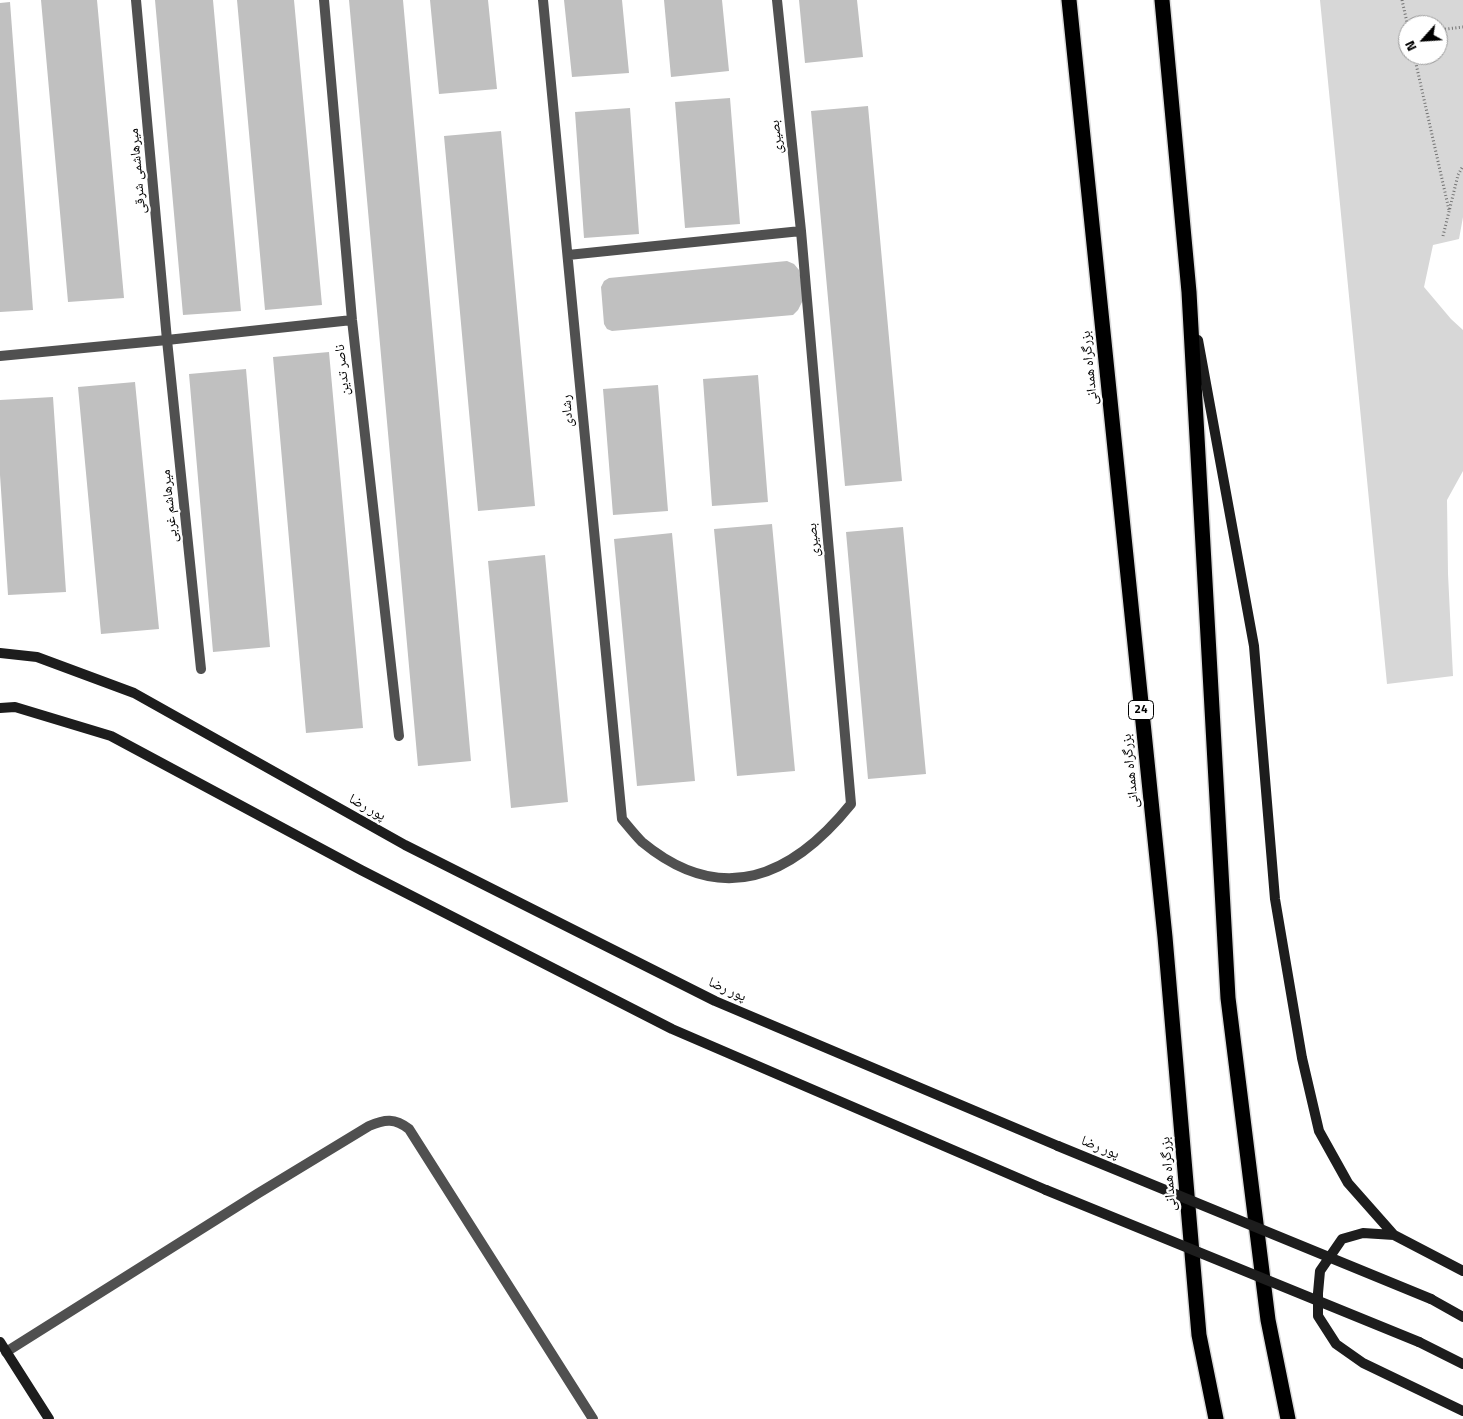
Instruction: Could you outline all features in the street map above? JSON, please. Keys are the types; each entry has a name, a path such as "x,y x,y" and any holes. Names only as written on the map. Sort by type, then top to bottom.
{"highway":[{"name":"بزرگراه همدانی","path":"1069,0 1165,937 1199,1335 1216,1419"},
{"path":"1162,1 1189,292 1228,998 1268,1320 1288,1419"}],"street":[{"name":"میرهاشمی شرقی","path":"136,0 167,340"},
{"name":"ناصر تدین","path":"324,0 352,320 399,736"},
{"name":"رشادی","path":"542,0 622,819"},
{"name":"بصیری","path":"622,819 641,841 668,860 694,872 723,878 752,876 780,866 810,848 834,825 851,804 801,231 777,0"},
{"path":"568,255 801,231"},
{"path":"1189,292 1254,646 1275,899 1302,1058 1319,1131 1348,1183 1394,1235 1463,1272"},
{"path":"0,356 352,320"},
{"name":"میرهاشم غربی","path":"167,340 201,669"},
{"name":"پور رضا","path":"0,653 37,657 134,693 405,845 715,1001 1058,1146 1431,1299 1463,1317"},
{"path":"0,708 15,707 111,736 361,870 672,1029 1046,1190 1419,1342 1463,1364"},
{"path":"6,1352 369,1126 381,1120 400,1122 410,1129 593,1419"},
{"path":"1394,1235 1363,1233 1342,1239 1320,1271 1318,1316 1336,1344 1363,1363 1463,1411"},
{"path":"0,1342 49,1419"}],"path":[{"path":"1402,0 1405,15"},
{"path":"1448,29 1463,27"},
{"path":"1416,65 1449,210"},
{"path":"1443,236 1458,175 1463,166"}],"shaded area":[{"path":"1320,0 1463,0 1463,217 1459,239 1433,245 1424,287 1463,330 1463,471 1447,500 1448,574 1453,676 1387,684"}],"building":[{"path":"41,0 97,0 124,298 68,302"},
{"path":"155,0 213,0 241,311 183,315"},
{"path":"237,0 294,0 322,305 265,310"},
{"path":"349,0 403,0 471,761 418,766"},
{"path":"430,0 488,0 497,89 439,94"},
{"path":"564,0 622,0 629,73 572,77"},
{"path":"664,0 722,0 729,71 671,77"},
{"path":"799,0 857,0 863,57 805,63"},
{"path":"10,2 33,310 0,312 0,3"},
{"path":"730,98 740,224 685,228 675,102"},
{"path":"868,106 902,481 845,486 811,111"},
{"path":"630,108 639,234 584,238 575,112"},
{"path":"501,131 535,506 478,511 444,136"},
{"path":"787,261 794,264 799,270 804,298 793,315 612,331 607,329 604,324 601,287 604,281 609,278"},
{"path":"329,352 363,728 306,733 273,357"},
{"path":"246,369 270,647 213,652 189,374"},
{"path":"758,375 768,502 712,506 703,379"},
{"path":"135,382 159,629 101,634 78,387"},
{"path":"658,385 668,511 613,515 603,389"},
{"path":"53,397 66,592 8,595 0,475 0,400"},
{"path":"772,524 795,771 737,776 714,529"},
{"path":"903,527 926,774 868,779 846,532"},
{"path":"672,533 695,781 637,786 614,539"},
{"path":"545,555 568,802 511,808 488,561"}]}
